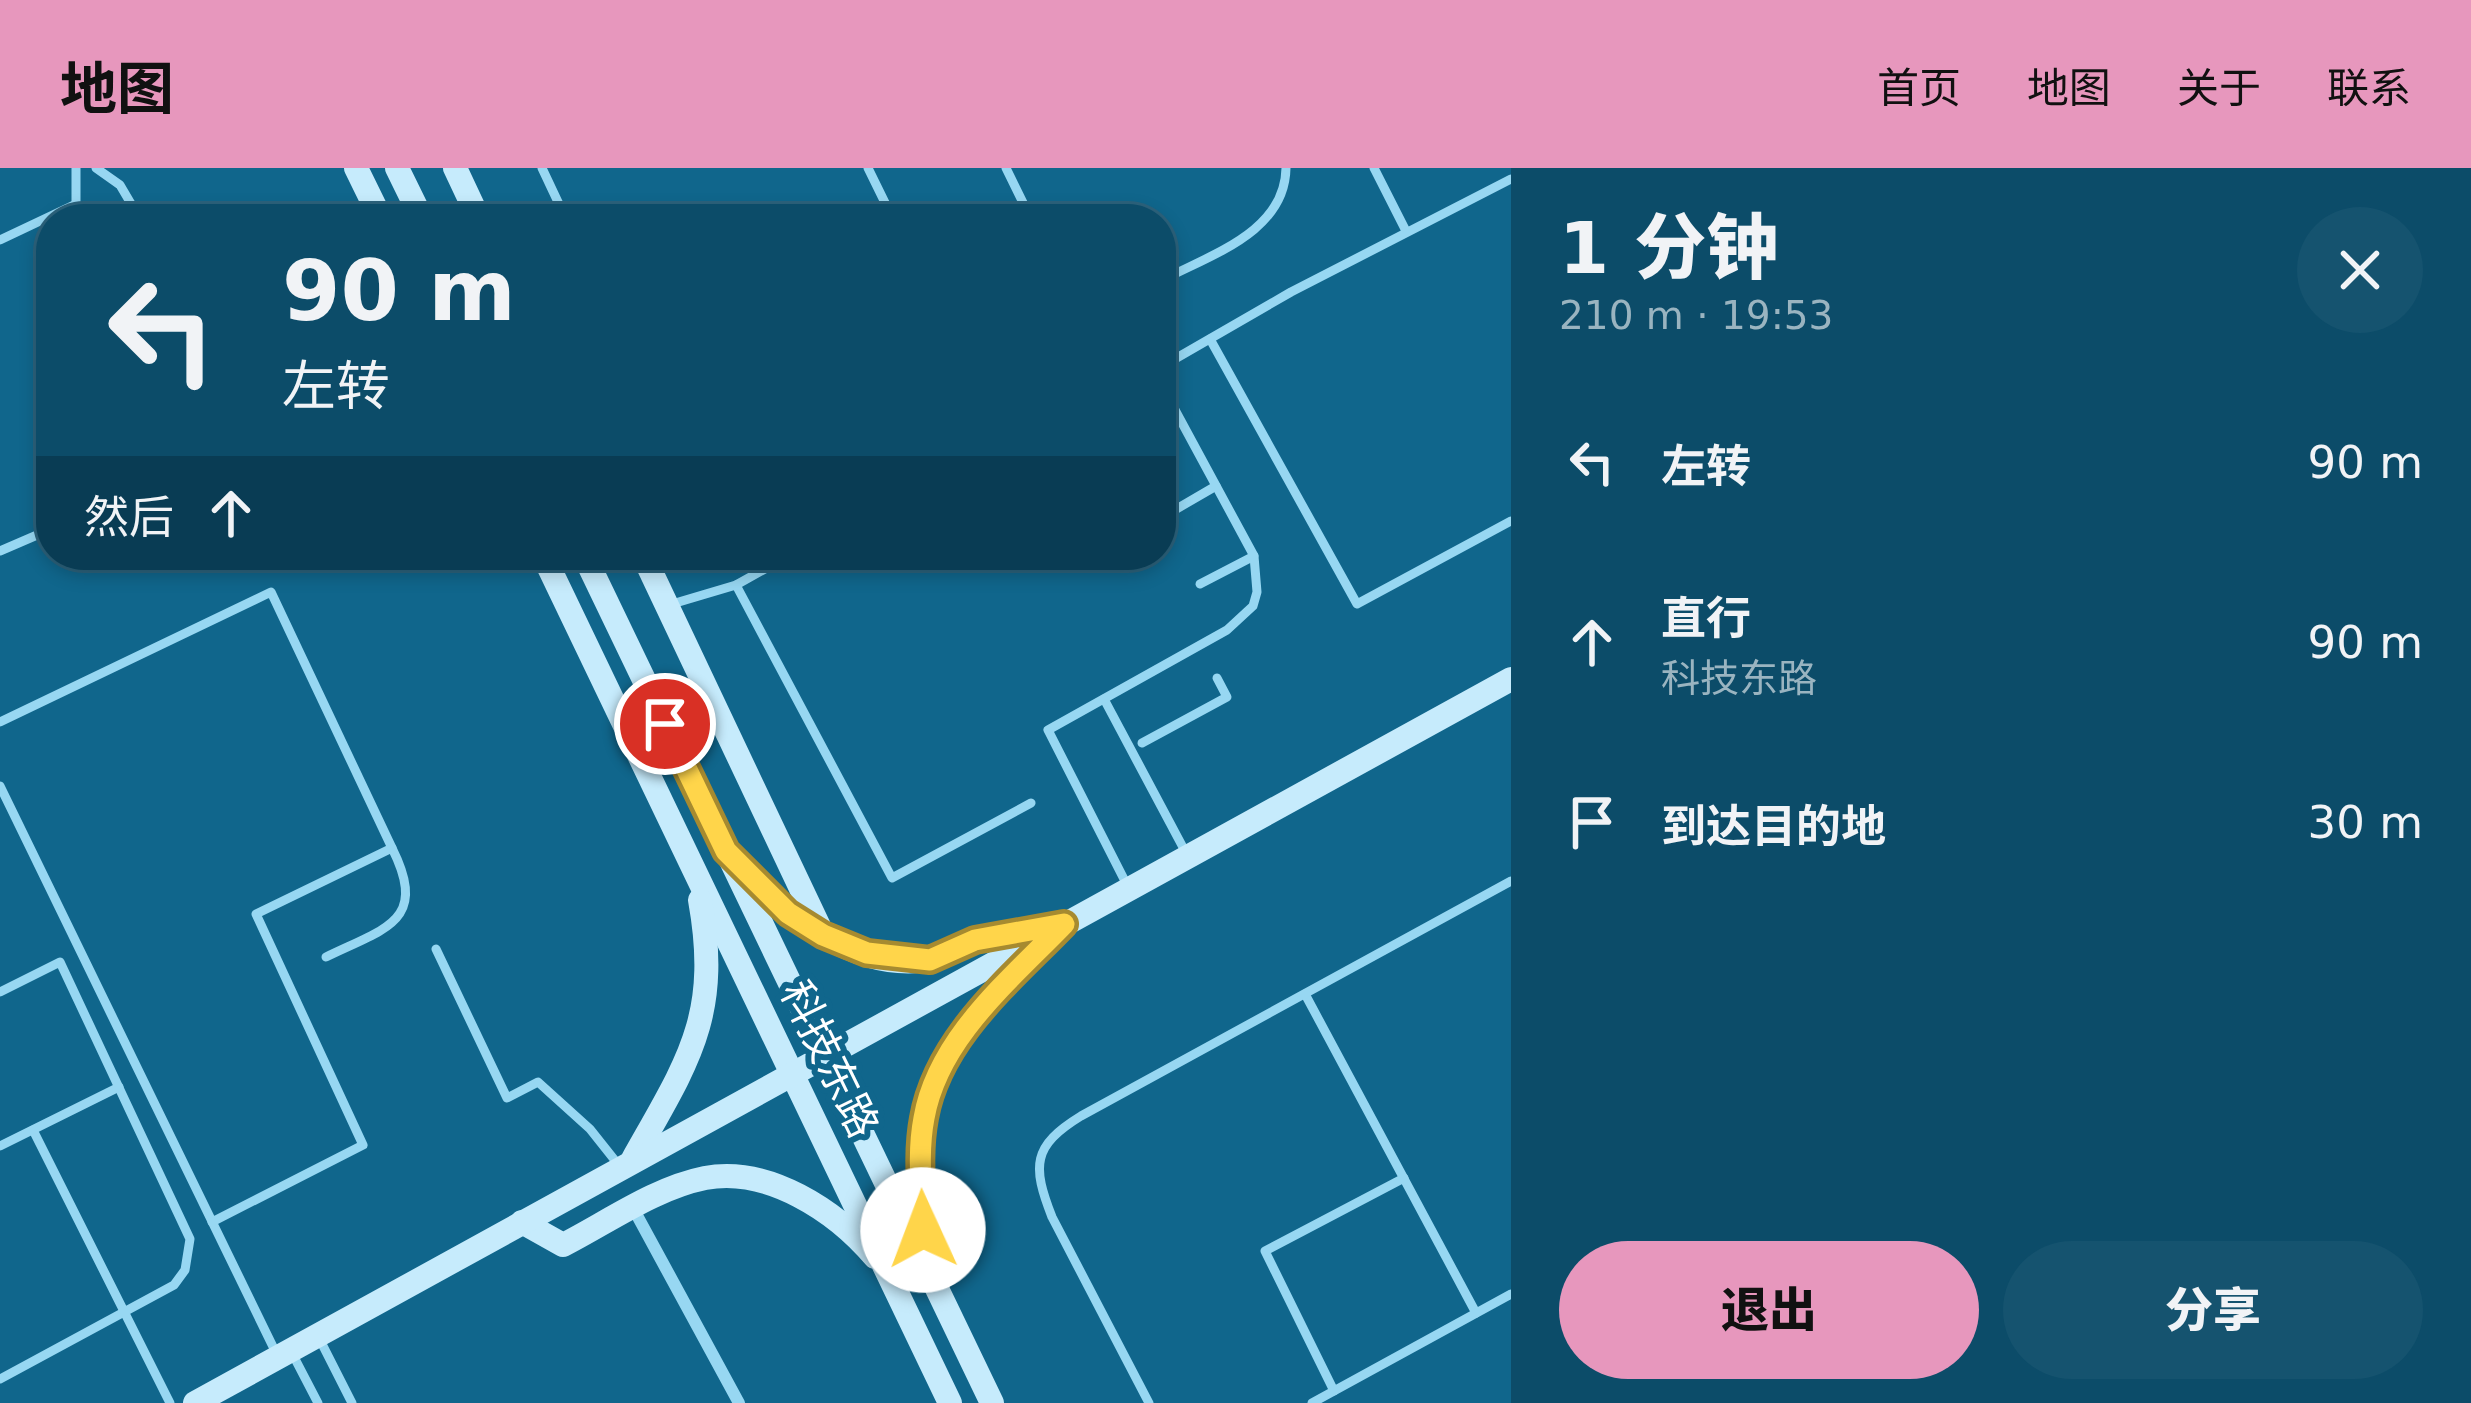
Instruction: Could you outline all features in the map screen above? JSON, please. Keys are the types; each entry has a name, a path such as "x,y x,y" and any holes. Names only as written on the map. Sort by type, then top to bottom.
{"main road":[{"path":"356,168 374,204"},
{"path":"397,168 415,204"},
{"path":"454,168 472,204"},
{"name":"科技东路","path":"550,570 950,1403"},
{"name":"科技东路","path":"591,570 992,1403"},
{"path":"650,570 823,935"},
{"path":"195,1403 1511,679"},
{"path":"726,851 788,913 823,935 867,953 930,960 975,940 1064,924"},
{"path":"626,1166 677,1082 707,997 709,948 695,868"},
{"path":"924,1264 921,1162 924,1118 933,1086 972,1020 1064,924"},
{"path":"522,1222 563,1245 672,1188 709,1177 765,1182 831,1216 890,1274"}],"street":[{"path":"633,1208 739,1403"}],"lane":[{"path":"76,168 76,203"},
{"path":"96,168 119,185 131,204"},
{"path":"542,168 559,204"},
{"path":"868,168 886,204"},
{"path":"1006,168 1024,204"},
{"path":"1176,273 1263,224 1281,196 1286,168"},
{"path":"1374,168 1406,231"},
{"path":"1176,358 1406,231 1511,179"},
{"path":"0,240 36,222"},
{"path":"1210,339 1357,604 1511,521"},
{"path":"1128,889 1048,730 1243,619 1257,592 1254,556 1176,412"},
{"path":"1176,509 1216,486"},
{"path":"0,551 36,535"},
{"path":"1200,584 1254,556"},
{"path":"667,606 736,585 763,570"},
{"path":"736,585 892,878 1031,803"},
{"path":"0,722 271,592 405,874 406,902 401,911 383,928 326,958"},
{"path":"1142,742 1227,697 1216,678"},
{"path":"1104,699 1188,856"},
{"path":"0,786 212,1222 284,1353 318,1403"},
{"path":"212,1222 363,1145 256,914 392,848"},
{"path":"1149,1403 1052,1217 1037,1166 1044,1147 1058,1130 1081,1116 1511,880"},
{"path":"436,949 507,1098 538,1082 626,1166"},
{"path":"0,992 60,962 190,1239 185,1270 174,1285 0,1379"},
{"path":"1305,994 1476,1313"},
{"path":"0,1146 119,1088"},
{"path":"33,1130 170,1403"},
{"path":"1334,1391 1265,1251 1404,1178"},
{"path":"1312,1403 1511,1294"},
{"path":"317,1335 352,1403"}],"route":[{"path":"665,724 726,851 788,913 823,935 867,953 930,960 975,940 1064,924 972,1020 933,1086 924,1118 923,1230"}]}
